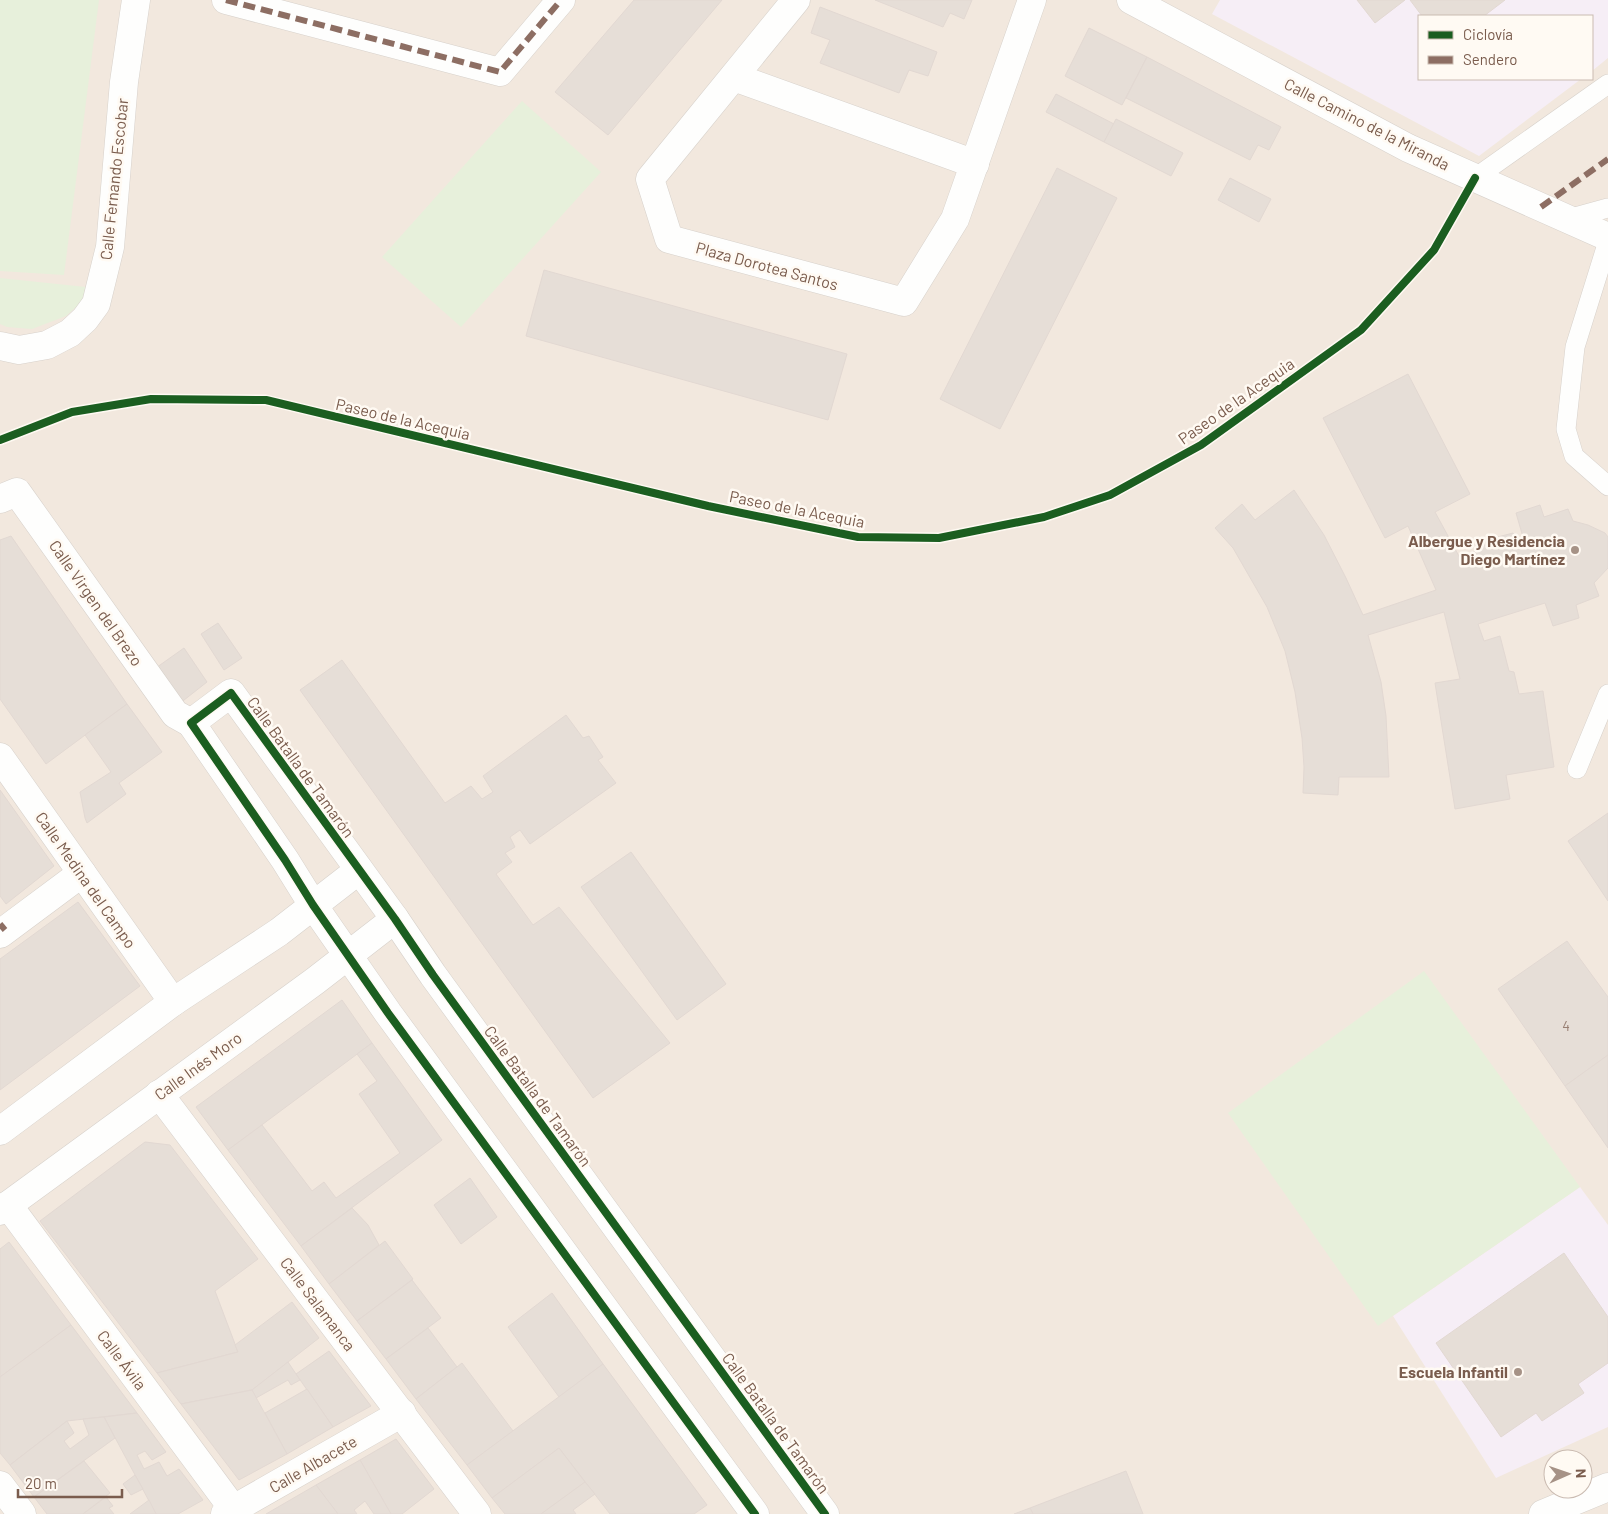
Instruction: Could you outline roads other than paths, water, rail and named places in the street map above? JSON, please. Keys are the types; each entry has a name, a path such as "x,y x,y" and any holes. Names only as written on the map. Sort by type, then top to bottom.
{"street":[{"name":"Calle Fernando Escobar","path":"0,346 20,350 47,345 70,333 85,319 96,304 110,247 124,82 136,0"},
{"path":"226,0 500,72 561,0"},
{"name":"Plaza Dorotea Santos","path":"796,0 650,179 669,239 904,302 955,219 1032,0"},
{"name":"Calle Camino de la Miranda","path":"1131,0 1408,148 1608,237"},
{"path":"734,77 975,164"},
{"name":"Calle Virgen del Brezo","path":"0,499 17,492 175,714 191,723"},
{"name":"Calle Batalla de Tamarón","path":"191,723 231,694 825,1514"},
{"path":"191,723 285,860 312,906 347,956 755,1514"},
{"name":"Calle Medina del Campo","path":"0,757 173,1002"},
{"path":"0,1131 173,1002 279,932 359,870"},
{"path":"2,930 82,873"},
{"name":"Calle Inés Moro","path":"4,1208 315,982 395,919"},
{"name":"Calle Salamanca","path":"159,1094 477,1514"},
{"name":"Calle Ávila","path":"4,1208 232,1512"},
{"name":"Calle Albacete","path":"232,1512 402,1413"},
{"path":"0,1485 22,1514"},
{"path":"1543,1514 1608,1487"}],"lane":[{"path":"1475,178 1608,84"},
{"path":"1568,219 1608,208"},
{"path":"1608,241 1575,347 1566,428 1574,456 1608,486"},
{"path":"1578,769 1608,694"}],"place":[{"name":"Albergue y Residencia Diego Martínez","path":"1575,550"},
{"name":"Escuela Infantil","path":"1518,1372"}]}
